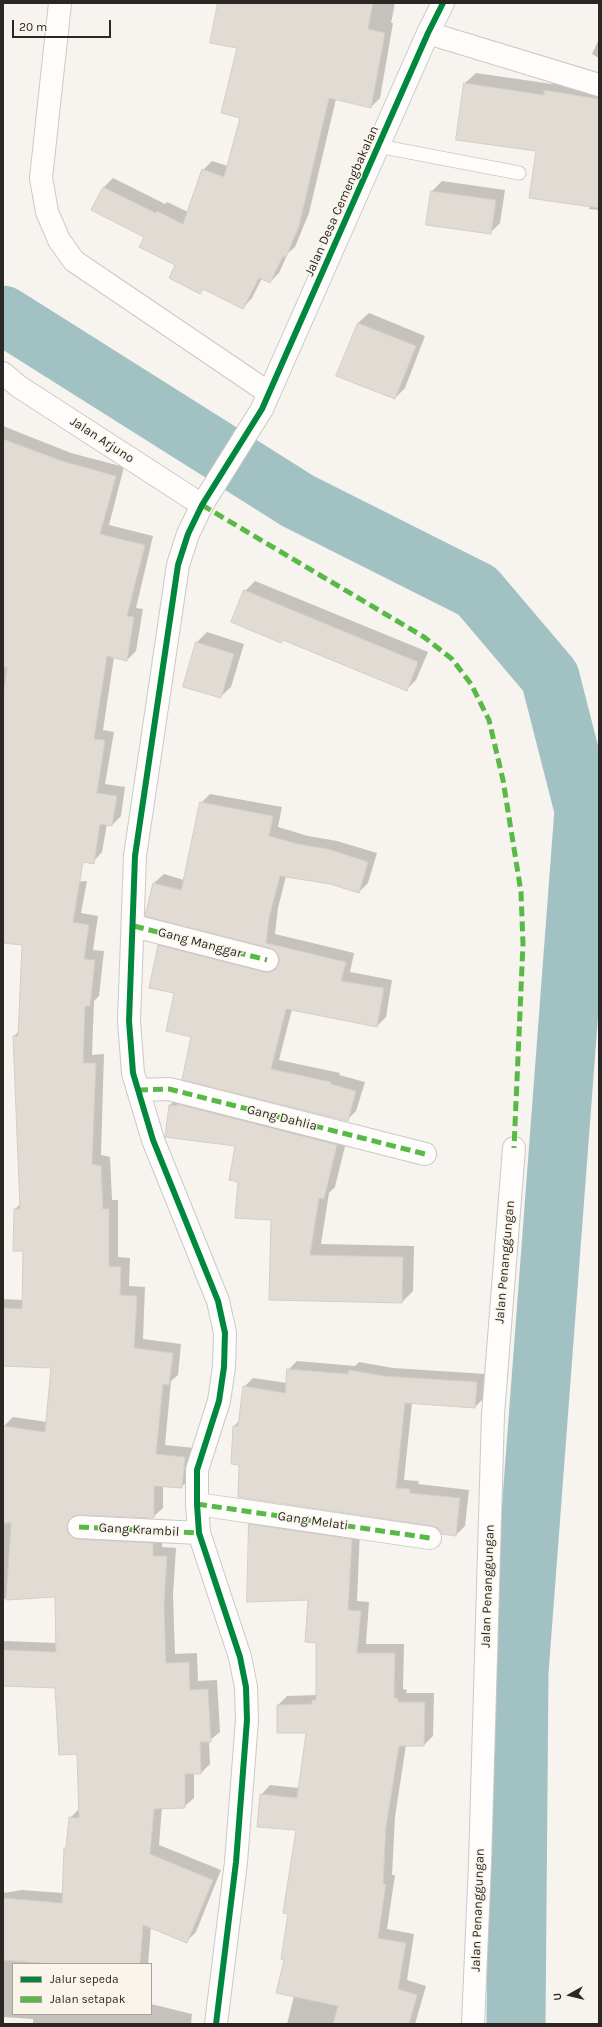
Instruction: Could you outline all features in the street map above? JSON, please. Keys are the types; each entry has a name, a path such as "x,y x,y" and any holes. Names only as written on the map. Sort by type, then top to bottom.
{"street":[{"path":"60,3 41,178 47,212 59,240 74,260 265,401"},
{"name":"Jalan Desa Cemengbakalan","path":"216,2024 236,1862 246,1687 240,1657 199,1533 197,1470 219,1401 224,1367 225,1333 218,1301 166,1174 133,1073 129,1021 134,926 135,856 178,565 206,497 265,401 428,33 443,3"},
{"path":"428,33 599,85"},
{"name":"Jalan Arjuno","path":"3,373 18,386 206,497"},
{"name":"Gang Manggar","path":"134,926 267,960"},
{"name":"Gang Dahlia","path":"138,1090 169,1089 425,1154"},
{"name":"Jalan Penanggungan","path":"473,2024 480,1863 493,1414 514,1148"},
{"name":"Gang Melati","path":"197,1504 430,1538"},
{"name":"Gang Krambil","path":"79,1527 199,1533"}],"lane":[{"path":"378,146 520,173"}],"building":[{"path":"218,3 373,3 368,29 385,33 371,108 329,98 299,226 286,257 283,256 270,283 259,278 243,309 203,289 200,294 169,278 175,265 139,247 144,237 91,210 103,187 156,213 157,211 183,224 202,169 224,177 240,118 221,113 237,48 210,43"},
{"path":"464,83 544,95 544,90 599,99 599,208 529,198 536,151 456,140"},
{"path":"431,191 496,200 491,234 426,225"},
{"path":"358,323 416,346 395,399 336,376"},
{"path":"3,439 62,461 116,476 100,534 145,545 127,616 134,617 127,661 107,656 94,739 105,740 97,793 117,796 112,826 100,824 94,864 83,862 73,922 89,925 84,959 95,960 90,1006 85,1006 83,1063 96,1063 92,1164 101,1166 103,1209 109,1209 109,1266 121,1267 120,1295 137,1296 134,1348 173,1353 169,1385 163,1384 156,1454 185,1457 182,1488 154,1486 154,1518 79,1515 74,1516 69,1520 67,1527 68,1532 72,1537 78,1539 153,1543 153,1556 167,1556 164,1605 166,1663 189,1662 190,1690 208,1689 211,1742 200,1742 201,1774 185,1774 185,1808 154,1809 150,1854 213,1880 187,1943 143,1925 140,1963 40,1963 3,1960 3,1898 62,1903 64,1848 66,1848 69,1817 79,1818 77,1754 59,1755 55,1688 3,1686 3,1650 56,1652 55,1597 6,1600 11,1523 3,1523 3,1426 45,1432 51,1368 3,1366 3,1308 22,1309 23,1251 13,1251 14,1209 20,1209 13,1036 18,1036 22,945 3,943 3,700 7,667 3,667"},
{"path":"244,590 418,662 407,691 283,640 281,643 231,622"},
{"path":"196,642 234,654 221,698 183,687"},
{"path":"200,802 273,816 269,836 298,844 328,849 368,862 359,893 330,884 280,876 269,918 266,943 346,962 341,981 384,988 377,1027 286,1009 271,1069 331,1082 331,1084 356,1091 348,1121 182,1080 191,1037 166,1031 174,993 149,988 158,945 264,972 270,972 276,969 279,963 279,957 276,951 270,948 145,916 153,883 181,890"},
{"path":"177,1104 337,1145 324,1199 319,1198 310,1255 403,1257 402,1303 269,1300 271,1220 235,1218 238,1182 229,1180 235,1146 165,1137 169,1105 177,1106"},
{"path":"287,1369 348,1374 349,1370 384,1376 477,1382 475,1408 405,1403 396,1488 410,1489 410,1493 460,1498 456,1536 442,1534 438,1528 432,1526 238,1497 239,1465 231,1464 233,1426 238,1426 243,1386 285,1393"},
{"path":"249,1524 352,1539 348,1610 361,1611 357,1653 395,1653 394,1698 398,1699 398,1702 425,1702 424,1746 399,1746 386,1827 383,1884 386,1884 378,1938 406,1943 398,1989 417,1995 409,2024 333,2024 338,2006 276,1993 284,1960 281,1959 288,1914 283,1913 296,1830 257,1827 260,1794 297,1798 306,1733 277,1733 277,1705 312,1704 312,1700 316,1700 316,1643 305,1642 308,1600 247,1602"}],"waterway":[{"path":"3,315 298,501 477,591 550,677 584,810 519,1672 516,2024"}],"marked path":[{"path":"202,505 424,637 452,659 471,684 489,720 503,780 521,892 523,944 514,1148"},
{"path":"134,926 267,960"},
{"path":"138,1090 169,1089 425,1154"},
{"path":"197,1504 430,1538"},
{"path":"79,1527 199,1533"}],"cycle path":[{"path":"216,2024 236,1862 247,1720 246,1687 240,1657 199,1533 197,1504 197,1470 219,1401 224,1367 225,1333 218,1301 153,1140 133,1073 129,1021 135,856 178,565 188,534 202,505 262,409 428,33 443,3"}]}
